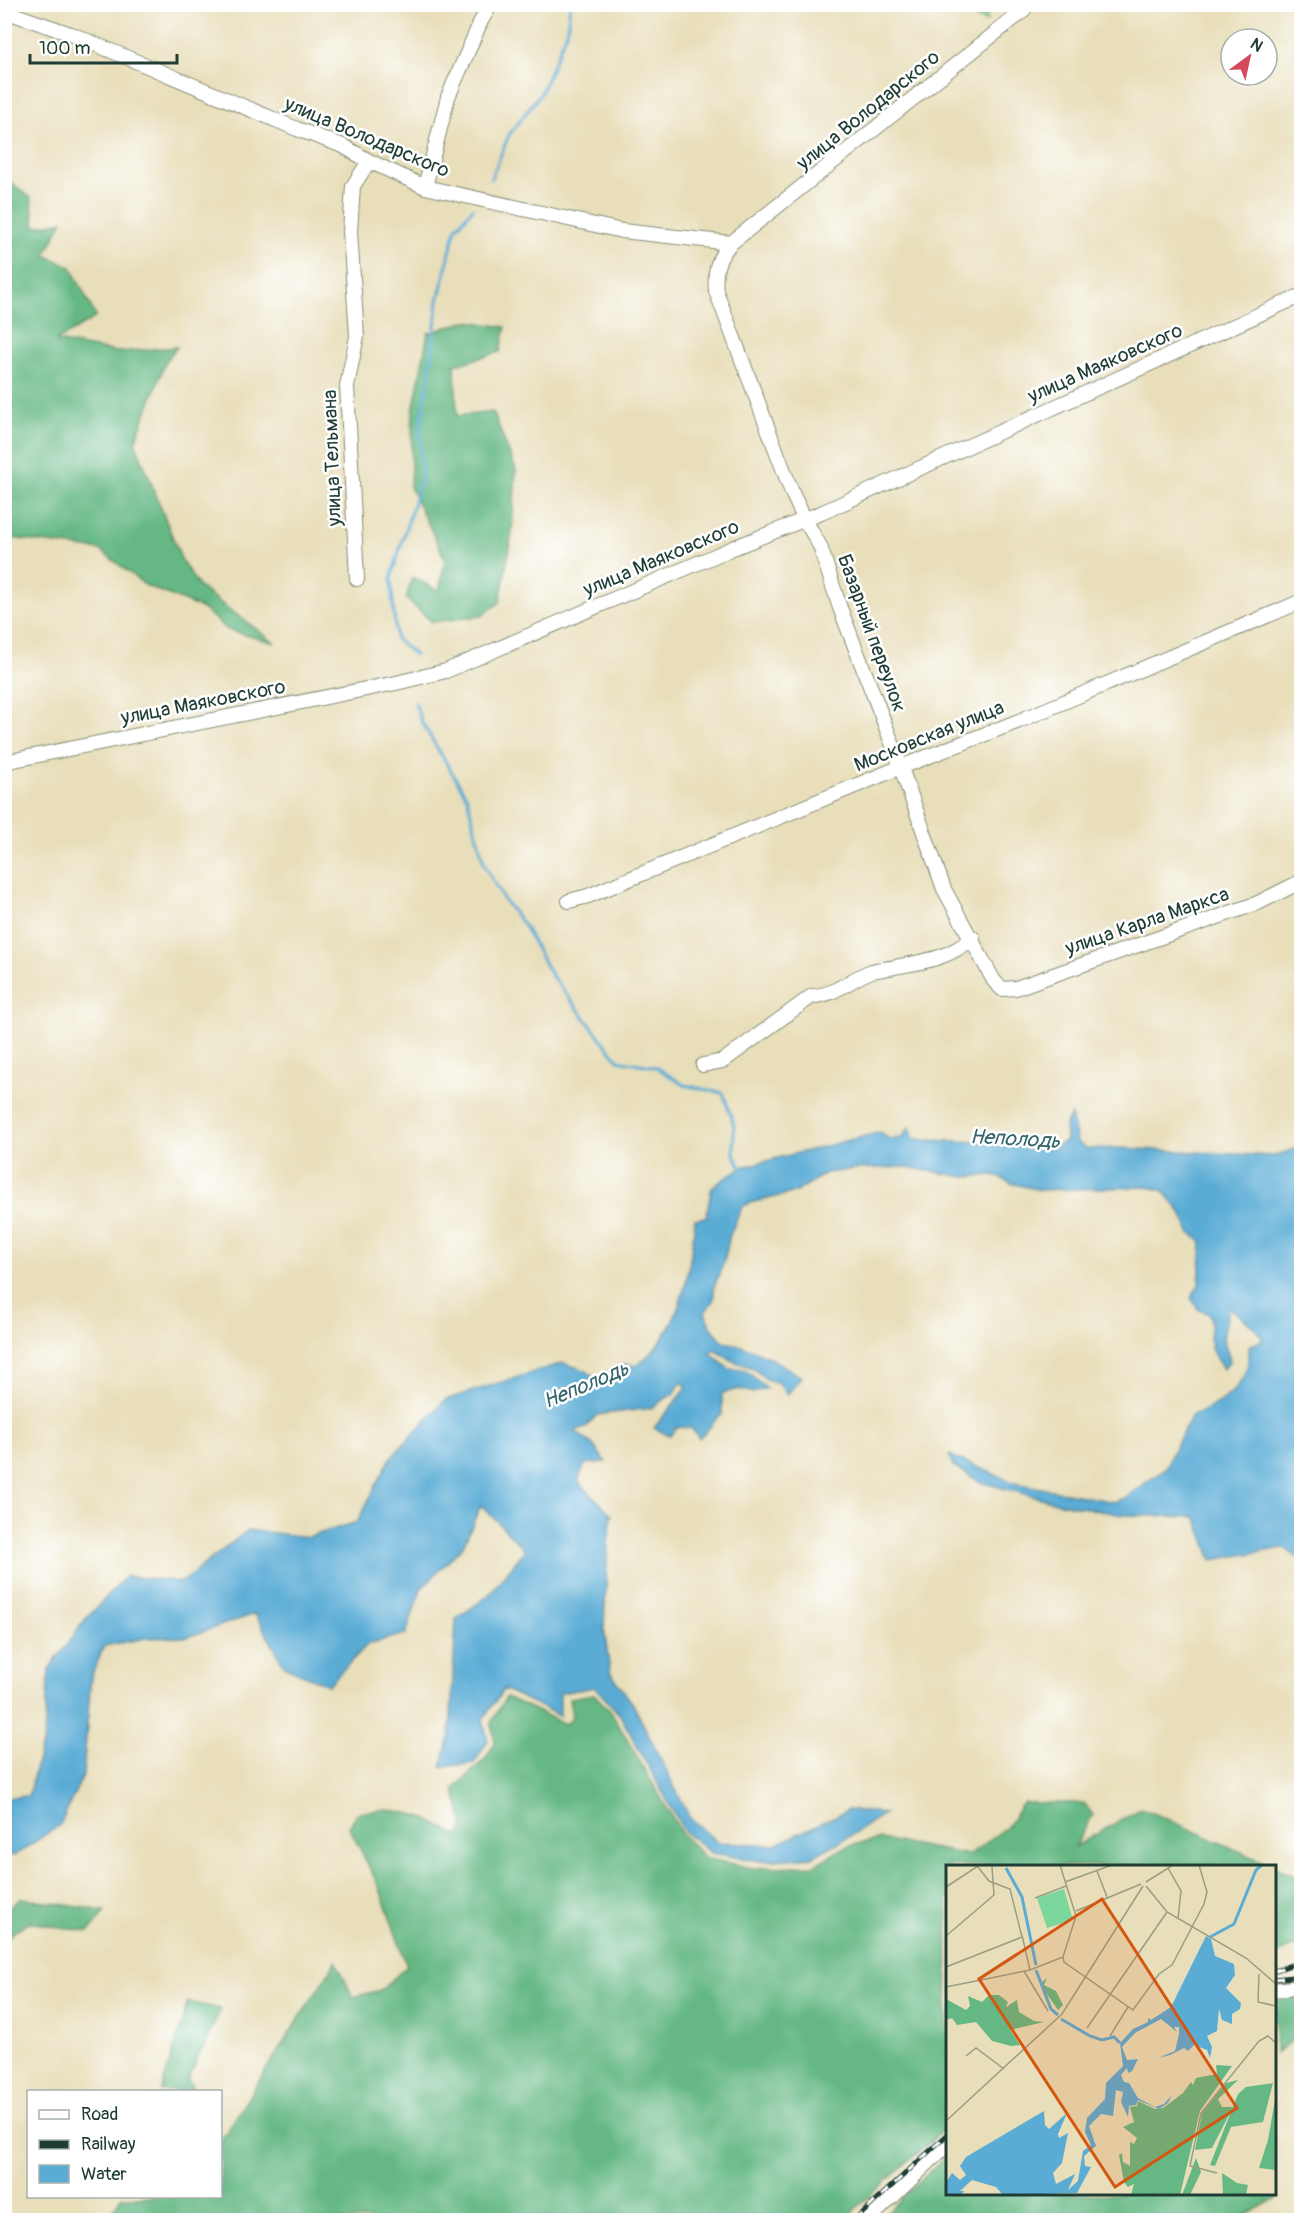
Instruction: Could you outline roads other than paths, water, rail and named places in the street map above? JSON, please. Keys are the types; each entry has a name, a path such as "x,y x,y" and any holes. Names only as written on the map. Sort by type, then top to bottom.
{"street":[{"path":"425,187 448,97 481,21 491,4"},
{"name":"улица Володарского","path":"805,520 716,291 714,277 722,253 731,243 1023,12 1028,4"},
{"name":"улица Володарского","path":"4,11 72,34 297,129 344,146 369,161 425,187 622,231 731,243"},
{"name":"улица Тельмана","path":"357,579 347,386 357,336 351,232 353,186 369,161"},
{"name":"улица Маяковского","path":"4,762 446,671 733,548 805,520 1302,295"},
{"name":"Базарный переулок","path":"805,520 820,546 840,608 901,767 944,889 973,938 994,981 1002,989"},
{"name":"Московская улица","path":"569,901 588,896 1019,721 1302,601"},
{"name":"улица Карла Маркса","path":"1002,989 1016,988 1258,903 1302,881"},
{"path":"703,1065 723,1061 812,996 819,996 846,986 871,971 936,958 957,951 973,938"},
{"path":"1276,1990 1302,1987"},
{"path":"868,2220 946,2146"}],"water":[{"name":"Неполодь","path":"1071,1115 1077,1142 1087,1149 1118,1148 1274,1156 1301,1147 1301,1560 1284,1548 1212,1560 1196,1517 1122,1515 1055,1502 980,1482 953,1466 949,1455 1015,1483 1114,1502 1126,1497 1166,1468 1192,1415 1217,1404 1238,1386 1247,1367 1249,1346 1263,1340 1256,1329 1229,1307 1223,1338 1230,1360 1223,1369 1211,1346 1210,1314 1199,1310 1191,1298 1199,1285 1202,1242 1189,1232 1180,1211 1162,1190 1147,1187 1039,1190 1011,1183 994,1175 965,1177 905,1167 826,1173 796,1192 742,1207 730,1235 724,1262 714,1287 714,1299 705,1312 710,1326 724,1342 755,1351 801,1377 787,1395 779,1383 769,1381 751,1367 735,1362 717,1351 709,1352 729,1369 745,1370 767,1388 753,1393 740,1389 722,1393 722,1414 699,1438 691,1428 676,1427 670,1436 654,1428 687,1387 682,1382 673,1394 651,1408 597,1415 587,1426 575,1431 592,1444 606,1462 585,1464 578,1481 612,1515 608,1542 604,1627 610,1672 633,1704 690,1818 717,1842 775,1845 848,1810 885,1813 852,1835 812,1857 761,1861 711,1853 684,1831 620,1715 595,1687 560,1693 560,1716 504,1689 483,1719 488,1741 474,1763 441,1767 450,1735 456,1619 488,1596 525,1550 481,1505 463,1546 421,1589 406,1634 368,1644 328,1685 285,1667 255,1614 187,1637 146,1638 104,1646 91,1677 83,1775 60,1825 14,1856 5,1853 5,1798 28,1796 44,1737 49,1669 85,1620 126,1576 182,1582 248,1530 308,1537 357,1522 390,1459 445,1400 563,1363 585,1370 595,1378 626,1364 636,1366 652,1352 674,1319 686,1280 695,1219 706,1217 712,1187 742,1167 881,1132 888,1139 902,1137 910,1127 913,1138 924,1140 1015,1143 1052,1148 1066,1141 1065,1125"}],"waterway":[{"path":"491,179 509,135 541,93 567,31 570,4"},
{"path":"415,655 396,639 391,579 422,475 420,427 429,378 438,301 456,228 473,208"},
{"path":"415,703 422,723 467,797 484,864 503,899 523,924 551,975 618,1060 656,1067 684,1085 723,1093 734,1125 734,1154 742,1169"}],"railway":[{"path":"1276,1970 1302,1961"},
{"path":"1276,1979 1302,1976"},
{"path":"855,2220 946,2136"}]}
